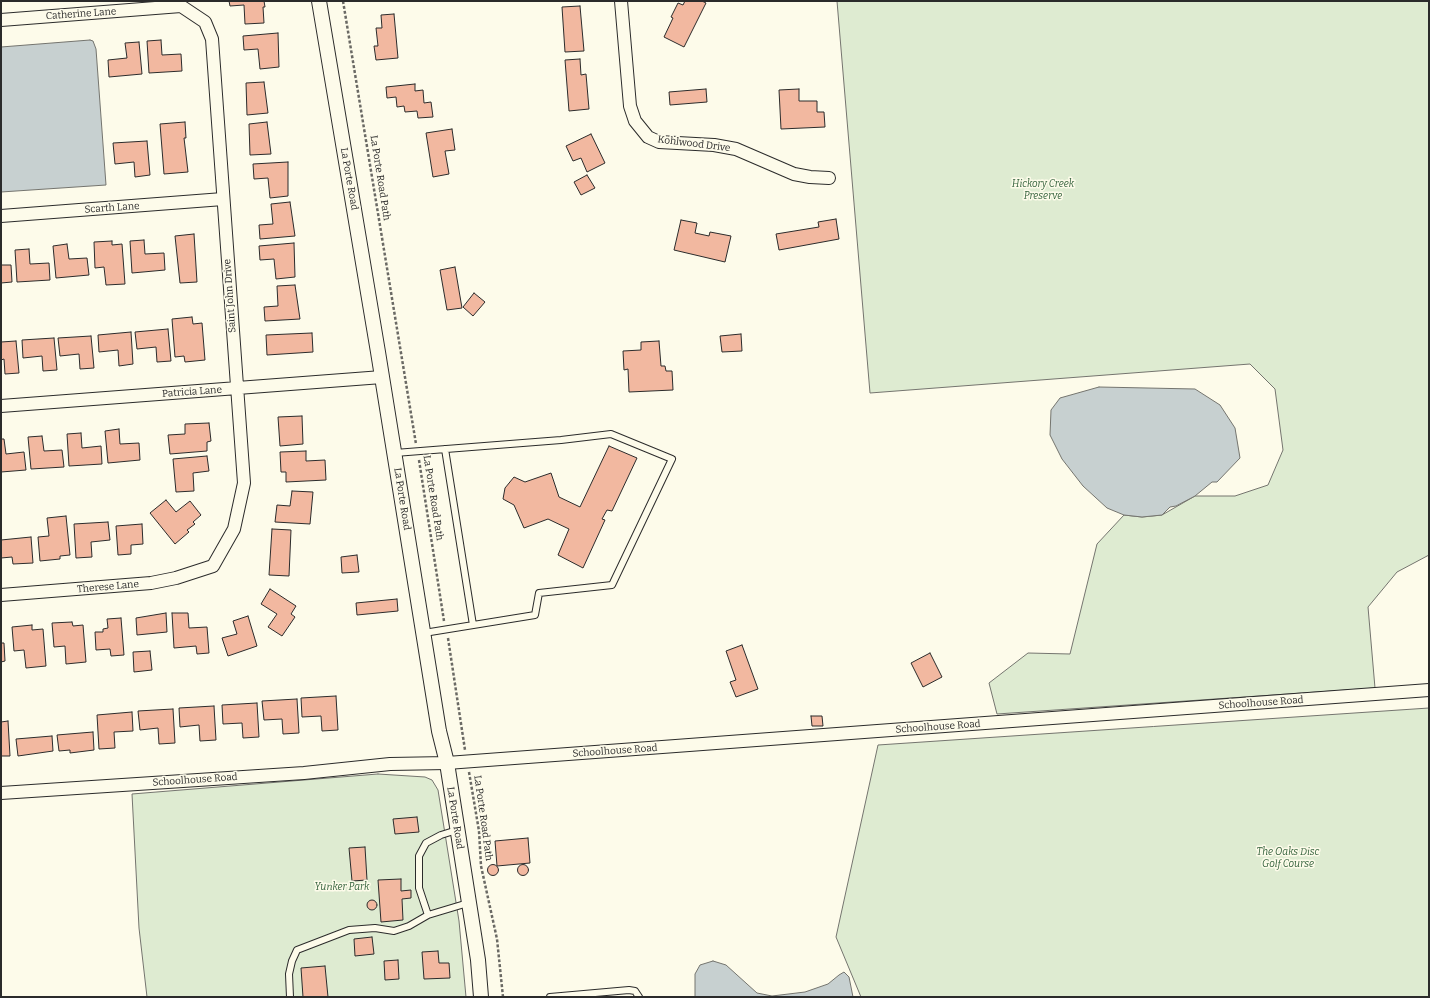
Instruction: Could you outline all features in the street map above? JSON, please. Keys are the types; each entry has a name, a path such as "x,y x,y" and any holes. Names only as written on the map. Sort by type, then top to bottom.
{"street":[{"name":"La Porte Road","path":"319,1 395,453 439,731 447,764 456,830 478,960 481,997"},
{"name":"Kohlwood Drive","path":"621,1 630,106 635,121 648,137 659,142 714,145 736,149 794,174 829,178"},
{"name":"Catherine Lane","path":"1,20 180,4 205,22"},
{"name":"Saint John Drive","path":"205,22 212,39 244,483 234,529 213,566"},
{"name":"Scarth Lane","path":"1,216 223,199"},
{"name":"Patricia Lane","path":"1,406 382,377"},
{"name":"Therese Lane","path":"1,595 151,583 176,578 213,566"},
{"name":"Schoolhouse Road","path":"1,793 304,773 390,764 447,764 1429,690"}],"lane":[{"path":"395,453 561,440 612,434 672,459 612,586 540,594 536,615 424,633"},
{"path":"445,449 473,625"},
{"path":"428,915 419,888 419,856 426,843 441,835 456,830"},
{"path":"290,997 289,974 292,961 297,950 349,930 375,928 394,931 409,926 428,915 468,903"},
{"path":"550,997 629,990 635,991 639,997"}],"path":[{"name":"La Porte Road Path","path":"343,1 479,831 481,866 497,939 503,997"}],"green space":[{"name":"Hickory Creek Preserve","path":"837,1 1429,1 1429,555 1397,572 1368,607 1375,688 997,714 989,683 1028,653 1070,654 1097,544 1124,515 1142,517 1162,515 1195,496 1235,496 1268,485 1283,450 1275,389 1250,364 870,393"},
{"name":"The Oaks Disc Golf Course","path":"1429,708 1429,997 861,997 836,937 878,745"},
{"name":"Yunker Park","path":"378,774 425,777 432,780 438,790 459,921 466,997 147,997 139,928 132,794"}],"shaded area":[{"path":"93,41 96,49 106,185 1,192 1,47"},
{"path":"1099,387 1195,389 1220,405 1235,428 1240,458 1217,482 1212,482 1195,496 1176,506 1170,507 1162,515 1142,517 1124,515 1107,508 1083,486 1062,459 1050,435 1051,410 1060,398"},
{"path":"713,961 726,965 757,993 772,996 805,992 828,984 844,972 849,977 853,997 695,997 695,974 700,965"}],"building":[{"path":"229,1 264,1 264,23 245,24 244,5 230,6"},
{"path":"685,1 702,1 706,3 684,47 664,37 678,3 683,5"},
{"path":"580,6 584,51 565,52 562,7"},
{"path":"394,14 398,58 376,60 374,46 378,46 376,28 382,28 381,15"},
{"path":"278,33 279,67 260,69 258,49 244,50 243,36"},
{"path":"161,40 162,55 181,54 182,71 149,73 147,41"},
{"path":"139,42 142,74 109,77 108,60 127,58 125,43"},
{"path":"580,59 581,75 586,74 589,109 569,111 565,60"},
{"path":"264,82 268,113 247,115 246,83"},
{"path":"415,84 415,91 423,90 424,103 431,102 433,117 418,118 417,111 405,112 404,106 397,107 396,97 387,98 386,87"},
{"path":"706,89 707,102 670,105 669,92"},
{"path":"799,89 799,101 817,101 817,112 824,112 825,127 781,129 779,90"},
{"path":"185,122 186,138 184,138 188,172 164,174 160,124"},
{"path":"267,122 271,154 250,155 249,124"},
{"path":"452,129 455,150 445,151 449,174 433,177 426,133"},
{"path":"591,134 605,163 587,172 581,158 573,161 566,146"},
{"path":"147,141 150,175 135,177 134,162 115,164 113,143"},
{"path":"288,162 288,196 270,198 268,178 254,179 253,164"},
{"path":"587,175 595,188 581,195 574,182"},
{"path":"290,202 295,236 260,239 259,225 273,224 271,204"},
{"path":"836,219 839,239 779,250 776,234 819,227 818,222"},
{"path":"681,220 697,223 695,233 709,236 710,232 731,236 725,262 674,250"},
{"path":"194,234 197,282 180,283 175,236"},
{"path":"144,240 145,254 164,253 165,270 132,273 130,241"},
{"path":"112,241 112,245 122,244 125,284 106,285 104,267 95,268 94,242"},
{"path":"294,243 295,277 276,279 274,259 260,260 259,246"},
{"path":"67,244 69,259 87,258 89,275 56,278 53,246"},
{"path":"29,249 30,264 49,263 50,280 17,282 15,250"},
{"path":"1,265 11,265 12,282 1,283"},
{"path":"455,267 462,308 447,310 440,270"},
{"path":"295,285 300,319 265,321 264,307 278,306 277,286"},
{"path":"474,293 485,302 473,316 463,307"},
{"path":"192,317 193,324 202,323 205,360 185,362 184,356 175,357 172,319"},
{"path":"168,329 171,361 157,362 156,347 137,349 135,332"},
{"path":"131,332 133,364 119,366 118,350 99,352 98,335"},
{"path":"312,333 313,352 267,355 266,335"},
{"path":"741,334 742,351 722,352 720,336"},
{"path":"91,336 94,368 80,369 79,354 60,356 58,338"},
{"path":"54,338 57,370 43,371 42,356 23,358 22,340"},
{"path":"16,341 19,373 5,374 4,359 1,360 1,342"},
{"path":"659,341 661,366 665,366 666,371 672,371 673,390 629,392 628,369 624,370 623,351 641,350 641,342"},
{"path":"302,416 303,444 280,446 278,417"},
{"path":"209,423 211,441 207,442 207,451 170,454 168,435 185,434 185,424"},
{"path":"119,429 120,444 139,443 140,460 108,463 105,431"},
{"path":"81,433 82,448 101,446 102,464 69,466 67,434"},
{"path":"42,436 44,451 62,450 64,467 31,469 28,437"},
{"path":"1,439 4,439 6,454 24,452 26,470 1,472"},
{"path":"609,446 637,458 612,511 607,510 602,519 605,520 583,568 558,555 569,529 548,519 524,528 514,505 503,499 505,488 514,477 525,482 551,473 559,497 580,507"},
{"path":"306,451 306,461 325,460 326,480 286,482 286,472 281,472 280,452"},
{"path":"207,456 209,471 193,473 194,491 176,492 173,459"},
{"path":"292,491 313,492 310,524 275,522 277,505 290,506"},
{"path":"166,500 176,512 190,501 201,515 193,522 195,524 187,530 189,532 175,544 150,513"},
{"path":"66,516 70,555 60,556 60,559 40,561 38,537 49,536 47,518"},
{"path":"108,522 110,540 91,542 92,557 76,558 74,524"},
{"path":"142,524 143,544 131,545 131,554 118,555 116,526"},
{"path":"272,529 291,530 289,576 269,575"},
{"path":"31,537 33,563 13,564 12,557 1,558 1,540"},
{"path":"357,555 359,572 342,573 341,557"},
{"path":"270,589 296,606 291,614 295,617 282,636 268,627 277,614 261,604"},
{"path":"397,599 398,611 357,615 356,603"},
{"path":"166,613 167,632 137,635 136,618"},
{"path":"172,613 188,613 189,628 207,627 209,653 197,654 196,646 174,648"},
{"path":"248,616 257,646 228,656 222,638 237,634 233,621"},
{"path":"121,618 124,655 111,656 110,649 96,650 95,632 103,632 103,629 108,628 107,619"},
{"path":"72,622 73,626 83,625 86,662 66,664 65,646 54,647 52,623"},
{"path":"32,625 32,630 43,629 46,666 26,668 24,650 14,651 12,627"},
{"path":"1,643 4,643 5,661 1,662"},
{"path":"742,645 758,689 736,697 730,682 736,680 726,651"},
{"path":"150,651 152,670 134,672 133,652"},
{"path":"930,653 942,677 923,687 911,663"},
{"path":"336,696 338,730 322,731 321,716 302,717 301,698"},
{"path":"297,699 299,733 283,734 282,719 264,720 262,701"},
{"path":"257,703 259,737 243,738 242,723 223,724 222,705"},
{"path":"214,706 216,740 200,741 199,725 180,727 179,708"},
{"path":"173,709 175,743 159,744 158,728 140,730 138,711"},
{"path":"132,712 133,731 114,732 115,748 99,749 97,715"},
{"path":"811,716 822,716 823,726 812,726"},
{"path":"8,721 10,756 1,756 1,722"},
{"path":"93,732 94,750 70,753 70,750 59,751 57,735"},
{"path":"52,736 53,751 18,756 16,739"},
{"path":"417,817 419,832 395,834 393,819"},
{"path":"528,838 530,863 497,866 495,841"},
{"path":"365,847 367,880 352,881 349,848"},
{"path":"491,865 495,865 497,866 497,874 491,875 488,872 488,868"},
{"path":"521,865 525,865 527,866 527,874 521,875 518,872 518,868"},
{"path":"401,879 401,891 411,890 411,898 402,899 403,920 381,922 378,880"},
{"path":"372,900 377,905 372,910 367,905"},
{"path":"372,937 374,954 355,956 354,939"},
{"path":"438,951 439,963 449,963 450,978 424,979 422,952"},
{"path":"398,960 399,979 385,980 384,961"},
{"path":"325,966 328,997 303,997 301,968"}]}
